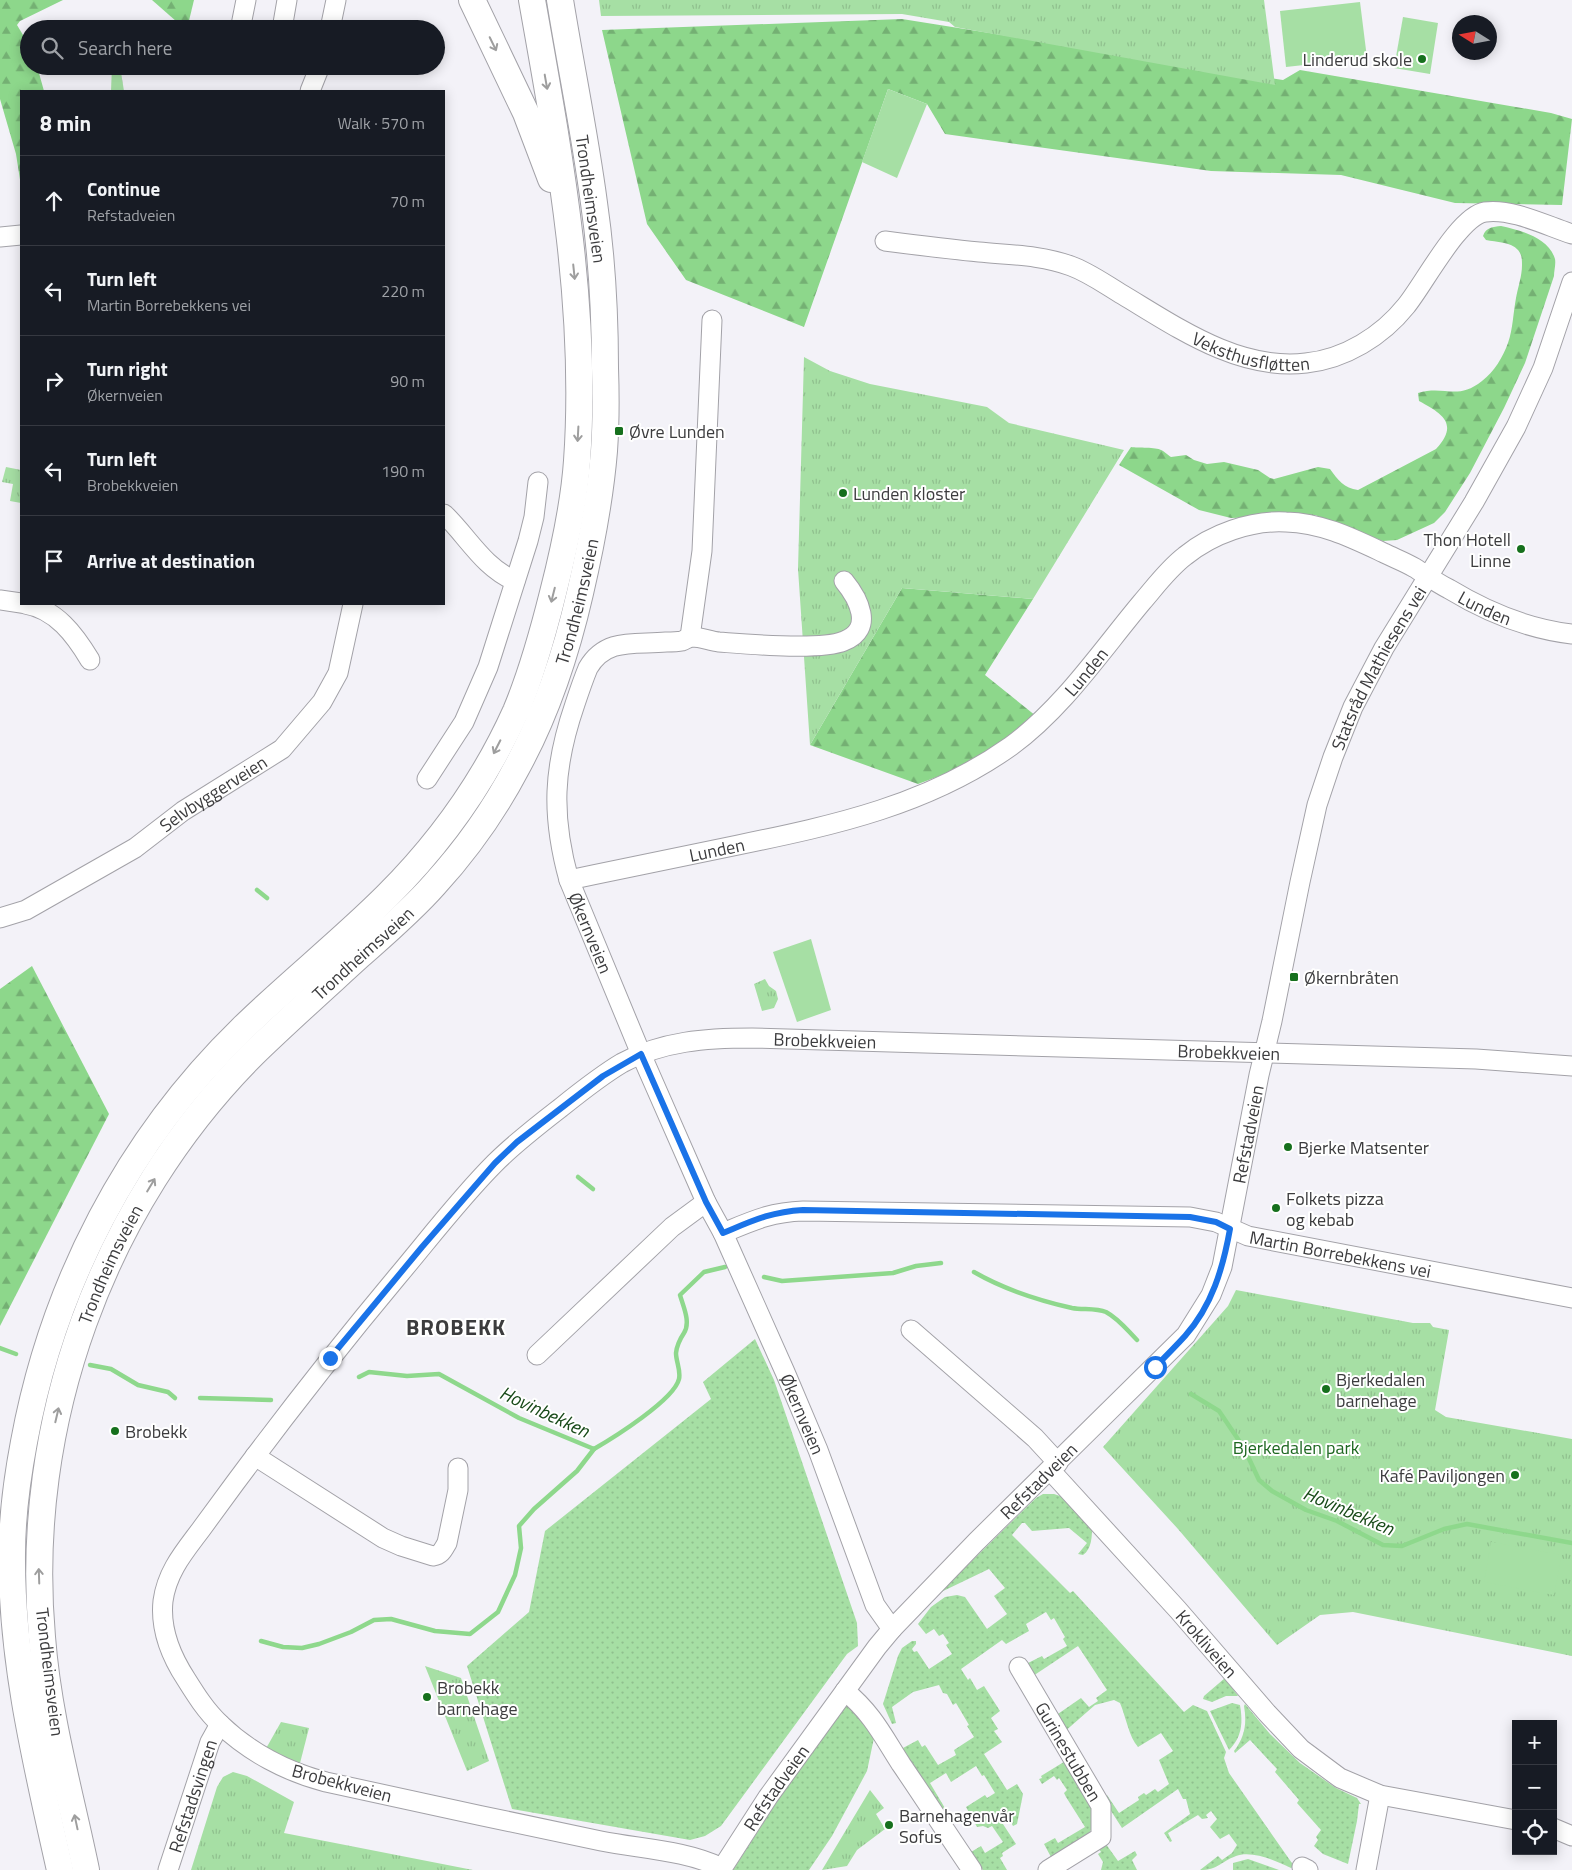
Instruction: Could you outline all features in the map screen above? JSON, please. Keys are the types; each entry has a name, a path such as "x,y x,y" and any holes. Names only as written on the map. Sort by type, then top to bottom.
{"highway":[{"path":"472,0 526,113 568,224"},
{"name":"Trondheimsveien","path":"60,1870 42,1791 22,1685 13,1594 12,1558 15,1499 28,1421 40,1369 66,1294 88,1243 123,1180 142,1148 170,1109 202,1071 241,1030 386,897 439,838 466,800 493,755 515,712 531,671 553,593 569,520 576,466 580,403 579,332 568,224 554,122 532,0"},
{"name":"Trondheimsveien","path":"86,1870 55,1728 47,1677 41,1636 39,1551 42,1508 54,1427 64,1384 92,1297 112,1254 156,1176 188,1128 217,1092 256,1052 421,899 456,859 489,814 517,769 538,724 555,682 571,632 594,526 602,475 606,403 605,330 594,201 560,0"}],"street":[{"path":"242,20 246,0"},
{"path":"284,20 287,0"},
{"path":"332,20 336,0"},
{"path":"310,90 316,75"},
{"name":"Veksthusfløtten","path":"885,241 1060,262 1095,278 1164,319 1233,354 1254,361 1276,364 1306,363 1336,356 1351,350 1381,331 1406,307 1464,225 1478,214 1485,212 1509,213 1572,234"},
{"path":"0,238 20,235"},
{"name":"Statsråd Mathiesens vei","path":"1264,1052 1311,834 1333,757 1353,706 1384,648 1474,502 1516,427 1546,361 1572,282"},
{"path":"712,320 702,551 690,637 763,644 808,645 832,644 846,641 856,632 862,615 857,600 844,581"},
{"path":"427,779 454,739 472,707 498,640 534,517 538,482"},
{"path":"445,515 486,563 504,576 515,581"},
{"name":"Lunden","path":"569,880 809,830 853,819 917,796 960,777 984,764 1035,728 1059,703 1163,578 1182,558 1210,539 1224,533 1262,524 1284,522 1331,529 1413,566 1459,595 1503,616 1538,628 1572,634"},
{"path":"0,600 20,603"},
{"path":"28,605 42,609 68,628 90,660"},
{"name":"Selvbyggerveien","path":"0,918 26,910 135,848 183,811 282,748 322,702 338,673 353,605"},
{"name":"Økernveien","path":"690,637 677,642 625,643 606,649 592,662 584,676 565,736 557,776 556,801 559,835 569,880 641,1054 706,1202 723,1233 785,1372 818,1450 875,1605 892,1629"},
{"name":"Brobekkveien","path":"722,1869 702,1860 683,1855 604,1842 321,1781 275,1763 220,1724 200,1702 174,1660 165,1631 163,1604 168,1580 179,1559 254,1456 348,1336 495,1163 517,1142 603,1076 641,1054 685,1042 724,1038 1476,1059 1572,1066"},
{"name":"Refstadveien","path":"722,1869 768,1797 892,1629 976,1542 1186,1335 1218,1281 1230,1229 1264,1052"},
{"path":"536,1356 672,1226 706,1202"},
{"name":"Martin Borrebekkens vei","path":"723,1233 783,1211 803,1210 1190,1217 1216,1222 1248,1236 1572,1298"},
{"name":"Krokliveien","path":"911,1330 1035,1438 1054,1466 1267,1713 1301,1749 1340,1778 1380,1795 1512,1819"},
{"path":"254,1456 383,1538 433,1556 438,1555 447,1544 458,1490 458,1468"},
{"name":"Gurinestubben","path":"1019,1667 1101,1806 1101,1837 1048,1870"},
{"path":"845,1691 872,1716 889,1745 972,1870"},
{"name":"Refstadsvingen","path":"168,1870 210,1742 220,1724"},
{"path":"1366,1870 1380,1795"},
{"path":"1557,1830 1572,1836"}],"green space":[{"path":"0,0 63,0 20,20 17,25 20,30 20,75 40,75 44,90 20,90 20,180 16,154 0,99"},
{"path":"152,0 194,0 189,20 175,20"},
{"path":"599,0 1264,0 1275,85 955,27 949,22 902,14 601,16"},
{"path":"1360,2 1367,58 1286,67 1280,11"},
{"path":"1403,17 1438,23 1430,74 1394,68"},
{"path":"902,19 1283,80 1300,70 1551,113 1572,119 1562,205 1455,203 1341,175 1211,171 945,134 927,104 888,89 804,327 686,280 647,224 602,30"},
{"path":"112,75 121,75 124,90 111,90"},
{"path":"888,89 927,104 897,178 862,162"},
{"path":"1501,226 1533,236 1547,246 1555,259 1554,276 1525,363 1504,408 1470,473 1445,512 1434,523 1397,540 1383,541 1315,515 1231,518 1199,510 1119,465 1131,447 1155,448 1171,457 1186,455 1207,464 1224,462 1258,470 1274,479 1318,467 1330,469 1342,483 1358,490 1436,449 1443,440 1447,426 1441,415 1419,401 1418,393 1427,391 1458,391 1473,387 1482,381 1498,364 1510,337 1521,273 1521,257 1515,247 1486,240 1483,236 1488,229"},
{"path":"804,357 830,371 870,384 987,407 1009,423 1124,450 1033,599 902,588 810,745 798,569"},
{"path":"6,467 20,470 20,503 10,501 13,484 2,482"},
{"path":"902,588 1033,599 985,675 1036,716 974,763 918,784 810,745"},
{"path":"811,939 831,1010 797,1022 773,952"},
{"path":"32,966 109,1114 0,1326 0,989"},
{"path":"765,979 769,986 776,991 778,999 774,1008 762,1011 754,984"},
{"name":"Bjerkedalen park","path":"1236,1290 1413,1323 1430,1323 1433,1327 1449,1330 1435,1410 1446,1417 1572,1439 1572,1656 1353,1612 1320,1615 1277,1645 1178,1529 1103,1447 1228,1306"},
{"path":"755,1339 774,1380 857,1623 858,1646 847,1654 721,1826 705,1836 690,1840 512,1809 467,1666 529,1612 545,1531 711,1399 703,1382"},
{"path":"1043,1494 1054,1494 1063,1497 1092,1526 1091,1542 1086,1552 1083,1555 1078,1554 1087,1543 1069,1528 1032,1531 1025,1523 1022,1523 1012,1535 1070,1593 1073,1591 1184,1712 1193,1705 1207,1711 1226,1752 1224,1758 1229,1773 1294,1866 1291,1868 1264,1857 1249,1854 1236,1856 1215,1867 1200,1870 1218,1856 1222,1860 1232,1853 1237,1845 1229,1834 1220,1839 1210,1827 1217,1819 1211,1811 1206,1815 1208,1818 1202,1819 1198,1815 1168,1833 1172,1841 1170,1842 1164,1833 1190,1814 1186,1799 1183,1799 1178,1789 1122,1828 1104,1800 1107,1795 1119,1813 1139,1800 1138,1797 1144,1793 1146,1795 1155,1789 1158,1792 1169,1784 1159,1760 1173,1751 1161,1733 1138,1747 1130,1732 1120,1703 1114,1700 1095,1705 1063,1733 1055,1716 1081,1698 1089,1707 1098,1701 1096,1698 1107,1690 1078,1646 1030,1678 1026,1669 1028,1663 1042,1656 1044,1659 1067,1646 1063,1639 1065,1637 1054,1618 1051,1620 1046,1612 1026,1624 1029,1631 1006,1644 1002,1640 961,1669 968,1680 970,1678 977,1690 984,1686 1000,1711 991,1718 998,1729 994,1731 1002,1742 984,1754 1007,1790 1017,1784 1023,1794 1017,1824 1013,1826 1008,1817 1001,1821 1016,1844 1002,1853 1003,1856 1000,1858 1007,1870 983,1870 971,1852 981,1846 985,1853 1003,1842 992,1826 988,1828 983,1826 977,1827 966,1807 985,1795 987,1798 995,1793 976,1766 951,1782 946,1773 930,1783 952,1820 948,1821 908,1762 903,1748 918,1740 922,1747 925,1745 938,1765 956,1755 954,1750 974,1737 956,1703 953,1705 939,1685 913,1692 892,1707 896,1723 892,1724 883,1704 902,1648 912,1641 916,1641 912,1649 914,1652 917,1651 929,1669 952,1654 946,1645 949,1643 943,1634 939,1636 934,1629 926,1634 918,1624 931,1607 945,1597 957,1595 965,1597 987,1629 1007,1614 994,1596 1005,1588 989,1569 939,1593 1036,1498"},
{"path":"1491,1542 1562,1555 1554,1595 1484,1582"},
{"path":"425,1666 461,1678 489,1761 467,1771"},
{"path":"1225,1678 1238,1696 1226,1696 1212,1702 1203,1699 1204,1696"},
{"path":"1232,1703 1240,1705 1241,1724 1237,1740 1229,1750 1210,1711"},
{"path":"1245,1704 1270,1734 1300,1763 1336,1788 1357,1798 1361,1804 1359,1804 1348,1864 1323,1854 1314,1846 1318,1840 1316,1837 1321,1830 1297,1803 1299,1800 1275,1772 1277,1769 1250,1740 1235,1753 1234,1751 1241,1740 1244,1730"},
{"path":"845,1706 852,1706 874,1738 867,1771 832,1836 809,1870 733,1870 785,1789"},
{"path":"281,1722 309,1728 298,1771 264,1752"},
{"path":"1067,1760 1094,1809 1092,1828 1088,1835 1051,1857 1044,1844 1055,1838 1058,1843 1085,1827 1066,1797 1064,1793 1067,1790 1059,1778 1057,1780 1054,1776 1042,1784 1039,1779"},
{"path":"233,1772 247,1776 294,1802 284,1833 473,1870 191,1870 217,1787 223,1777"},
{"path":"870,1790 884,1808 876,1814 885,1829 857,1850 847,1866 822,1870"},
{"path":"1103,1840 1118,1861 1135,1851 1137,1855 1132,1860 1137,1870 1101,1870 1103,1862 1098,1854 1101,1852 1097,1846"},
{"path":"1248,1859 1279,1870 1233,1870 1233,1863"}],"waterway":[{"path":"257,890 267,898"},
{"path":"578,1177 593,1189"},
{"name":"Hovinbekken","path":"764,1277 782,1281 893,1273 916,1266 941,1263"},
{"name":"Hovinbekken","path":"359,1377 369,1372 407,1376 439,1374 519,1418 594,1449 642,1418 675,1388 679,1379 676,1350 687,1324 680,1295 704,1272 725,1267"},
{"name":"Hovinbekken","path":"974,1272 997,1284 1034,1298 1072,1308 1106,1312 1119,1321 1137,1340"},
{"name":"Hovinbekken","path":"0,1348 16,1354"},
{"name":"Hovinbekken","path":"90,1365 111,1369 138,1385 168,1392 175,1398"},
{"name":"Hovinbekken","path":"1191,1394 1219,1411 1244,1448 1259,1480 1272,1491 1306,1510 1337,1521 1383,1545 1402,1546 1444,1529 1467,1524 1572,1543"},
{"name":"Hovinbekken","path":"200,1398 271,1400"},
{"path":"261,1641 283,1647 302,1648 351,1632 374,1620 391,1619 435,1631 470,1634 498,1612 515,1575 521,1548 519,1526 534,1509 577,1471 594,1449"}],"place":[{"name":"Linderud skole","path":"1422,59"},
{"name":"Øvre Lunden","path":"619,431"},
{"name":"Lunden kloster","path":"843,493"},
{"name":"Thon Hotell Linne","path":"1521,549"},
{"name":"Økernbråten","path":"1294,977"},
{"name":"Bjerke Matsenter","path":"1288,1147"},
{"name":"Folkets pizza og kebab","path":"1276,1208"},
{"name":"Bjerkedalen barnehage","path":"1326,1389"},
{"name":"Brobekk","path":"115,1431"},
{"name":"Kafé Paviljongen","path":"1515,1475"},
{"name":"Brobekk barnehage","path":"427,1697"},
{"name":"Barnehagenvår Sofus","path":"889,1825"}],"district":[{"name":"BROBEKK","path":"456,1327"}],"route":[{"path":"330,1358 495,1163 517,1142 578,1094 603,1076 641,1054 706,1202 723,1233 783,1211 803,1210 1190,1217 1216,1222 1230,1229 1218,1281 1211,1295 1186,1335 1155,1367"}]}
